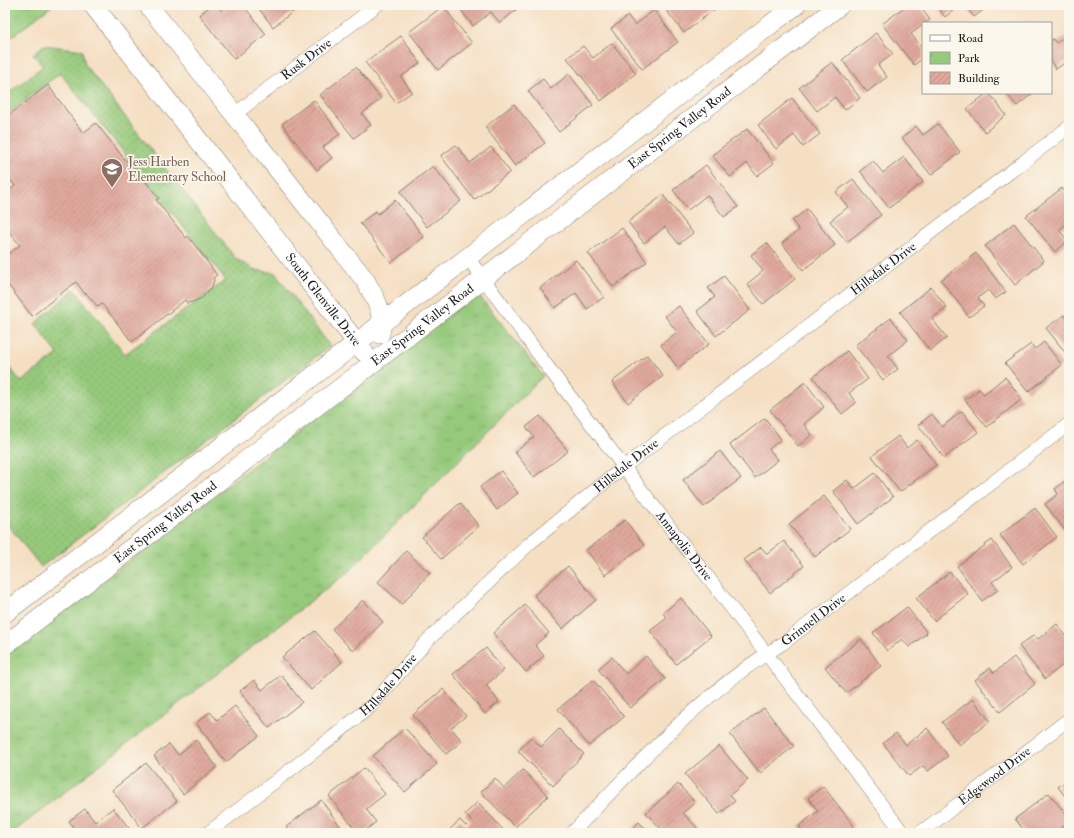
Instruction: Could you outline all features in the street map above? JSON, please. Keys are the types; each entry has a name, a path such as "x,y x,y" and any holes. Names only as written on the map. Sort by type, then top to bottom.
{"street":[{"name":"South Glenville Drive","path":"93,5 373,363"},
{"name":"South Glenville Drive","path":"148,5 365,280 380,308 382,323 373,363"},
{"name":"Rusk Drive","path":"235,114 377,5"},
{"name":"East Spring Valley Road","path":"5,613 796,5"},
{"name":"East Spring Valley Road","path":"5,646 840,5"},
{"name":"Hillsdale Drive","path":"208,833 333,737 372,705 426,642 530,543 625,466 1069,127"},
{"name":"Annapolis Drive","path":"468,258 903,833"},
{"name":"Grinnell Drive","path":"572,833 642,760 691,714 746,667 782,644 1069,424"},
{"name":"Edgewood Drive","path":"920,833 1069,719"}],"green space":[{"path":"5,5 53,5 5,42"},
{"path":"44,45 82,50 85,65 236,259 255,270 275,273 330,346 41,567 5,521 5,361 21,382 58,354 35,324 74,289 125,354 226,280 60,73 5,116 5,96 43,66 33,54"},
{"path":"477,293 543,376 348,572 12,833 5,833 5,656"}],"building":[{"path":"212,5 217,5 221,11 229,5 243,5 266,34 234,59 199,15"},
{"path":"256,5 302,5 273,27"},
{"path":"457,5 512,5 516,10 500,23 491,12 473,26"},
{"path":"662,5 720,5 684,33"},
{"path":"907,5 919,5 930,20 927,22 922,22 922,26 911,34 922,48 922,59 914,65 882,24"},
{"path":"936,5 960,5 945,17"},
{"path":"964,5 990,5 974,17"},
{"path":"443,6 472,43 438,70 409,32"},
{"path":"654,10 678,42 642,69 611,29 628,16 635,25"},
{"path":"876,33 893,54 878,65 887,77 867,92 842,60"},
{"path":"1069,34 1069,64 1067,61 1056,69 1052,63 1052,40 1056,43"},
{"path":"401,36 420,63 401,77 412,92 396,103 365,62"},
{"path":"612,43 636,73 601,101 567,58 583,46 593,58"},
{"path":"832,62 860,98 845,110 835,97 817,111 799,88"},
{"path":"356,67 381,99 362,114 371,125 354,138 320,95"},
{"path":"569,74 593,105 559,132 528,91 543,79 551,89"},
{"path":"48,85 83,133 96,123 126,161 128,160 159,198 156,200 186,238 188,236 217,275 213,278 214,280 212,287 202,298 187,303 185,300 132,342 102,304 98,307 76,282 32,316 5,281 5,257 20,245 5,227 5,193 15,186 5,173 5,118"},
{"path":"986,94 990,94 1006,115 985,132 967,109"},
{"path":"1007,94 1032,94 1017,106"},
{"path":"792,98 820,134 803,147 794,135 776,149 758,125"},
{"path":"314,100 340,134 323,147 332,158 317,170 282,124"},
{"path":"514,104 545,143 515,166 485,127"},
{"path":"938,124 960,152 931,175 902,138 916,126 923,135"},
{"path":"747,129 774,163 757,176 747,163 730,177 712,155"},
{"path":"456,145 470,163 491,147 510,172 474,200 441,156"},
{"path":"904,157 923,182 889,208 860,171 873,161 883,173"},
{"path":"706,165 738,207 724,217 707,195 688,210 673,190"},
{"path":"433,166 461,201 427,227 400,192"},
{"path":"853,179 881,215 847,242 830,221 848,207 836,192"},
{"path":"1062,188 1069,197 1069,222 1059,230 1068,241 1055,252 1026,216"},
{"path":"663,195 693,233 679,244 665,227 644,243 628,222"},
{"path":"395,200 424,237 391,263 360,223 376,211 378,214"},
{"path":"807,209 835,245 803,270 782,243 799,230 792,221"},
{"path":"1014,223 1044,261 1015,285 985,246"},
{"path":"622,228 647,262 613,287 588,253"},
{"path":"767,243 795,279 763,304 747,284 763,271 751,255"},
{"path":"976,253 1006,292 995,299 988,290 978,298 984,306 969,317 941,280"},
{"path":"576,260 604,297 587,309 576,293 555,308 540,288"},
{"path":"724,276 750,310 716,336 697,311 715,297 708,288"},
{"path":"931,287 947,308 932,319 947,338 930,351 900,312"},
{"path":"679,306 709,344 678,368 661,345 677,332 665,316"},
{"path":"1064,315 1068,320 1069,319 1069,357 1046,328"},
{"path":"891,318 908,340 888,356 898,369 883,380 855,345"},
{"path":"1044,342 1062,365 1028,392 1005,363 1031,344 1035,349"},
{"path":"847,351 868,379 849,393 856,403 842,414 813,377"},
{"path":"647,355 663,376 628,403 612,382"},
{"path":"1005,377 1022,399 987,427 965,400 979,389 984,394"},
{"path":"805,382 824,407 804,424 812,435 798,446 770,410"},
{"path":"962,411 978,432 944,458 918,425 932,414 942,427"},
{"path":"540,416 568,451 534,477 515,452 534,437 526,427"},
{"path":"765,418 781,439 769,449 778,460 755,478 730,445"},
{"path":"898,436 907,448 917,440 936,465 900,492 872,456"},
{"path":"720,451 741,478 704,507 683,480"},
{"path":"501,471 518,493 497,510 480,487"},
{"path":"875,473 893,497 858,524 833,491 847,480 854,489"},
{"path":"1069,478 1069,536 1045,504 1058,494 1055,489"},
{"path":"824,496 850,529 815,557 789,524"},
{"path":"460,503 479,526 441,559 422,537"},
{"path":"1035,508 1057,537 1023,564 1000,535"},
{"path":"625,520 644,545 605,575 586,550"},
{"path":"992,540 1012,567 992,582 998,590 982,601 957,566"},
{"path":"784,541 804,566 770,593 744,560 761,547 767,554"},
{"path":"406,551 430,573 402,604 378,582"},
{"path":"568,566 596,600 562,629 534,595"},
{"path":"950,572 968,594 934,621 916,598"},
{"path":"681,598 711,636 676,664 650,631 667,618 663,613"},
{"path":"363,600 383,622 353,651 332,629"},
{"path":"525,605 549,633 535,645 544,656 526,672 493,633"},
{"path":"907,607 927,633 909,647 902,639 887,651 873,633"},
{"path":"1057,624 1069,640 1069,660 1045,679 1019,646 1034,635 1038,639"},
{"path":"315,631 342,662 311,690 282,657"},
{"path":"861,639 881,666 846,693 825,667"},
{"path":"486,648 504,670 486,685 499,702 485,714 453,674"},
{"path":"646,656 665,679 630,708 598,669 612,657 626,674"},
{"path":"1014,657 1035,684 1000,712 975,680 990,668 994,673"},
{"path":"281,675 302,702 269,728 240,691 254,680 262,690"},
{"path":"593,680 624,717 589,746 558,709"},
{"path":"443,689 466,716 451,728 462,741 446,754 413,715"},
{"path":"973,699 990,721 959,745 942,722"},
{"path":"235,706 259,736 226,762 196,723 210,712 217,720"},
{"path":"764,708 794,746 760,773 730,734"},
{"path":"405,728 437,764 405,792 373,756"},
{"path":"927,728 948,756 928,771 923,766 909,776 883,743 896,733 906,745"},
{"path":"559,729 584,754 553,786 518,751 531,737 541,747"},
{"path":"196,740 217,767 183,794 154,756 169,744 178,755"},
{"path":"719,746 748,780 730,795 735,801 719,814 685,774"},
{"path":"146,763 177,801 142,828 112,790"},
{"path":"364,768 385,794 366,809 376,822 362,833 358,833 329,796"},
{"path":"523,770 548,796 515,827 481,792 495,778 504,788"},
{"path":"1069,779 1069,801 1058,787"},
{"path":"678,784 695,802 683,813 702,833 665,833 646,813"},
{"path":"823,786 854,826 845,833 804,833 799,826 818,811 808,798"},
{"path":"1049,793 1069,818 1069,821 1054,833 1026,833 1015,819"},
{"path":"321,800 345,833 290,833 286,827"},
{"path":"478,802 506,833 446,833 460,820 466,826 471,821 465,814"},
{"path":"113,808 133,833 78,833 69,821 85,809 95,822"},
{"path":"639,822 650,833 629,833"}],"place":[{"name":"Jess Harben Elementary School","path":"112,188"}]}
